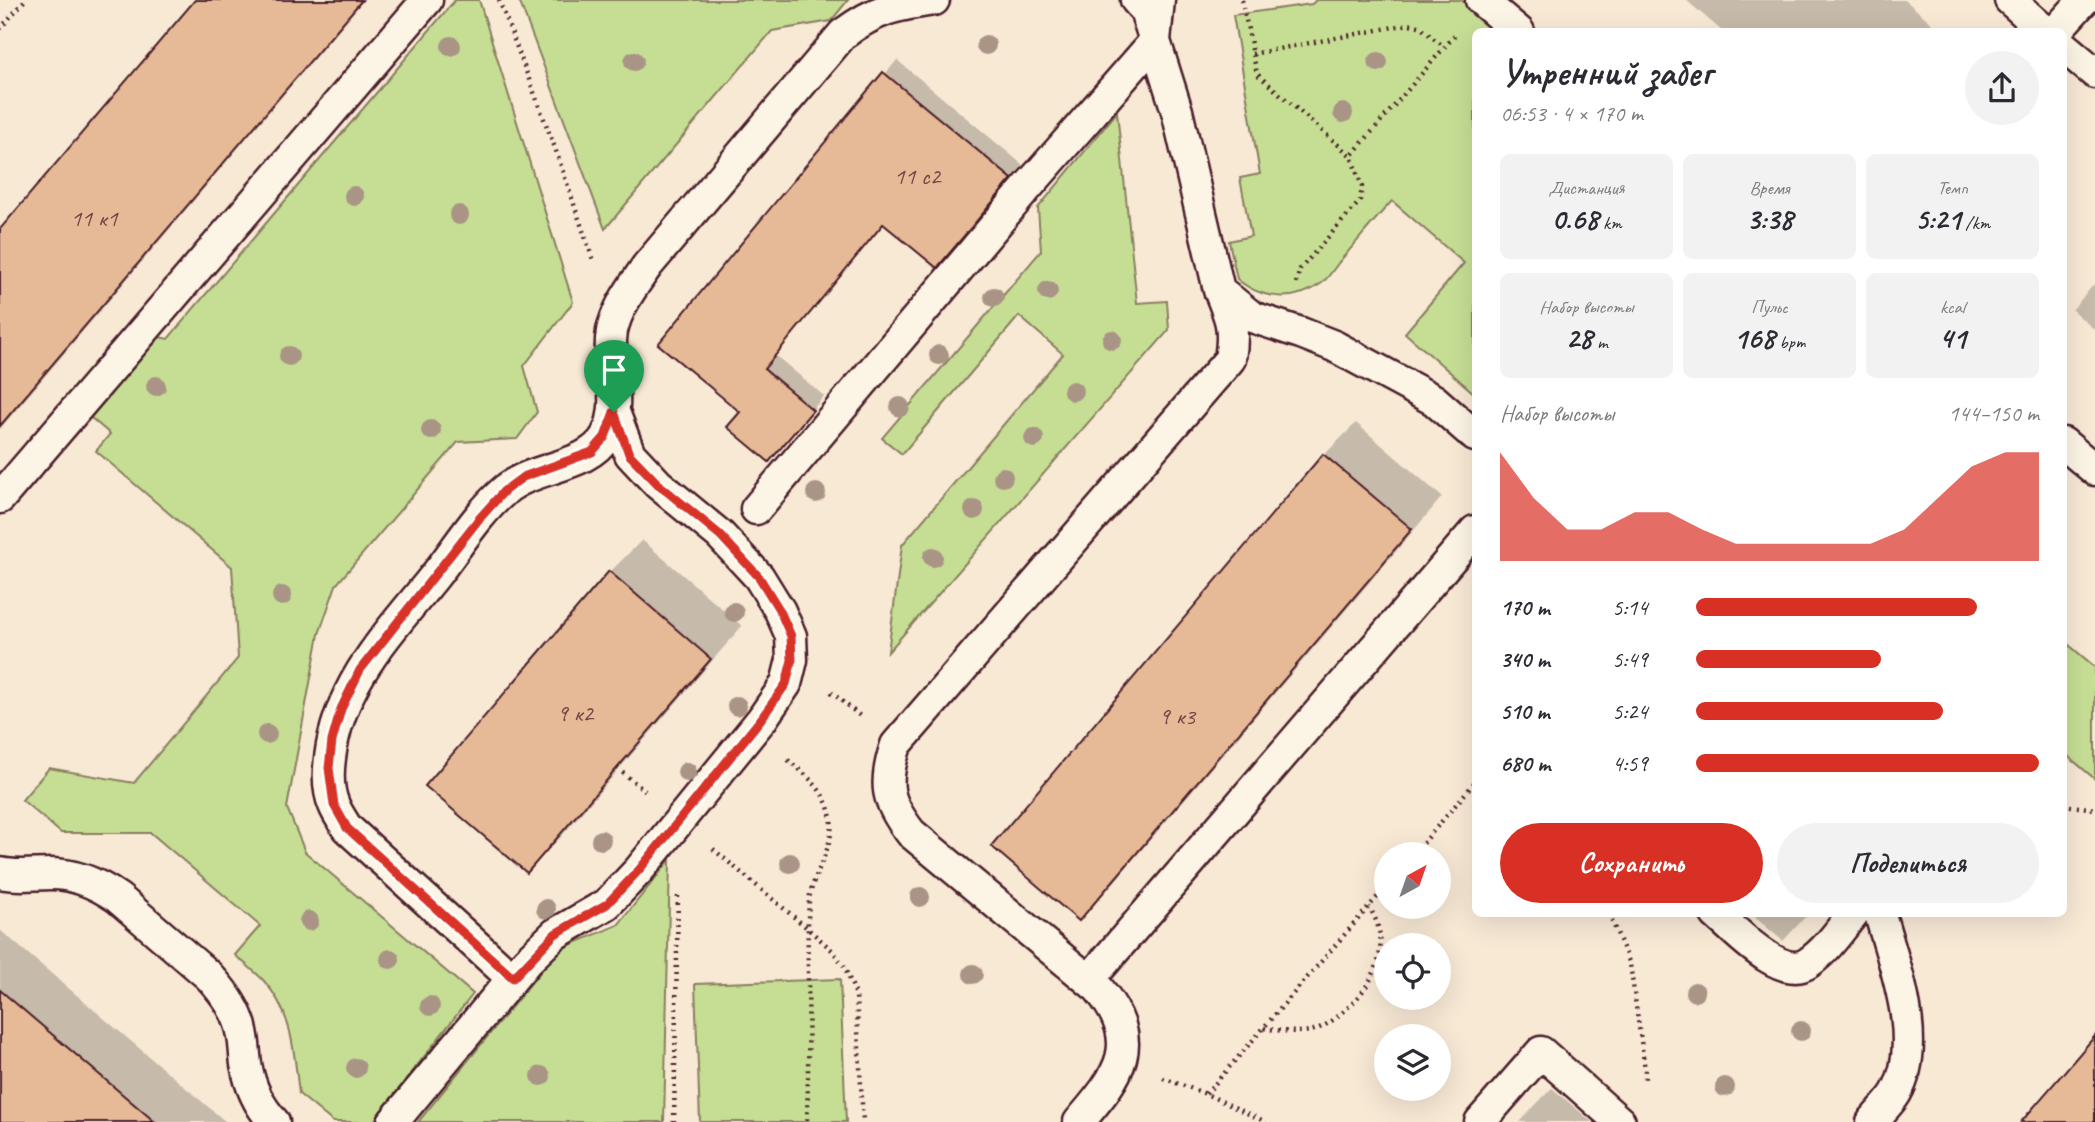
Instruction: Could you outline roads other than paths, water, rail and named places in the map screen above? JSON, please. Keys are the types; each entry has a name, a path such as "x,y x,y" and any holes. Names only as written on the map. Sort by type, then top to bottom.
{"lane":[{"path":"0,498 427,0"},
{"path":"393,1122 513,978 555,934 607,904 639,870 752,731 786,684 792,660 791,636 780,611 759,577 720,535 658,484 629,454 614,412 612,332 630,291 647,266 844,34 866,17 889,8 934,0"},
{"path":"1136,0 1145,10 1177,111 1219,290 1234,336 1230,359"},
{"path":"756,509 1025,190 1155,41 1159,0"},
{"path":"2010,0 2042,28"},
{"path":"2059,28 2084,0"},
{"path":"1482,1 1514,28"},
{"path":"2067,49 2095,73"},
{"path":"1219,290 1252,317 1334,346 1434,400 1472,433"},
{"path":"1079,1122 1107,1090 1122,1056 1125,1045 1116,1013 1089,980 911,833 897,815 888,796 888,769 896,745 1244,344 1278,332 1305,334"},
{"path":"513,978 347,828 334,805 329,785 332,741 341,709 360,670 478,520 504,491 523,477 592,452 605,437 614,412"},
{"path":"2067,446 2095,470"},
{"path":"1089,980 1472,534"},
{"path":"0,873 54,874 86,879 103,887 209,976 221,989 239,1020 251,1088 260,1106 274,1122"},
{"path":"1719,917 1763,955 1776,963 1798,966 1806,964 1825,948 1851,917"},
{"path":"1872,1122 1896,1092 1905,1065 1908,1040 1904,1003 1881,917"},
{"path":"1480,1122 1541,1052 1620,1122"}]}
